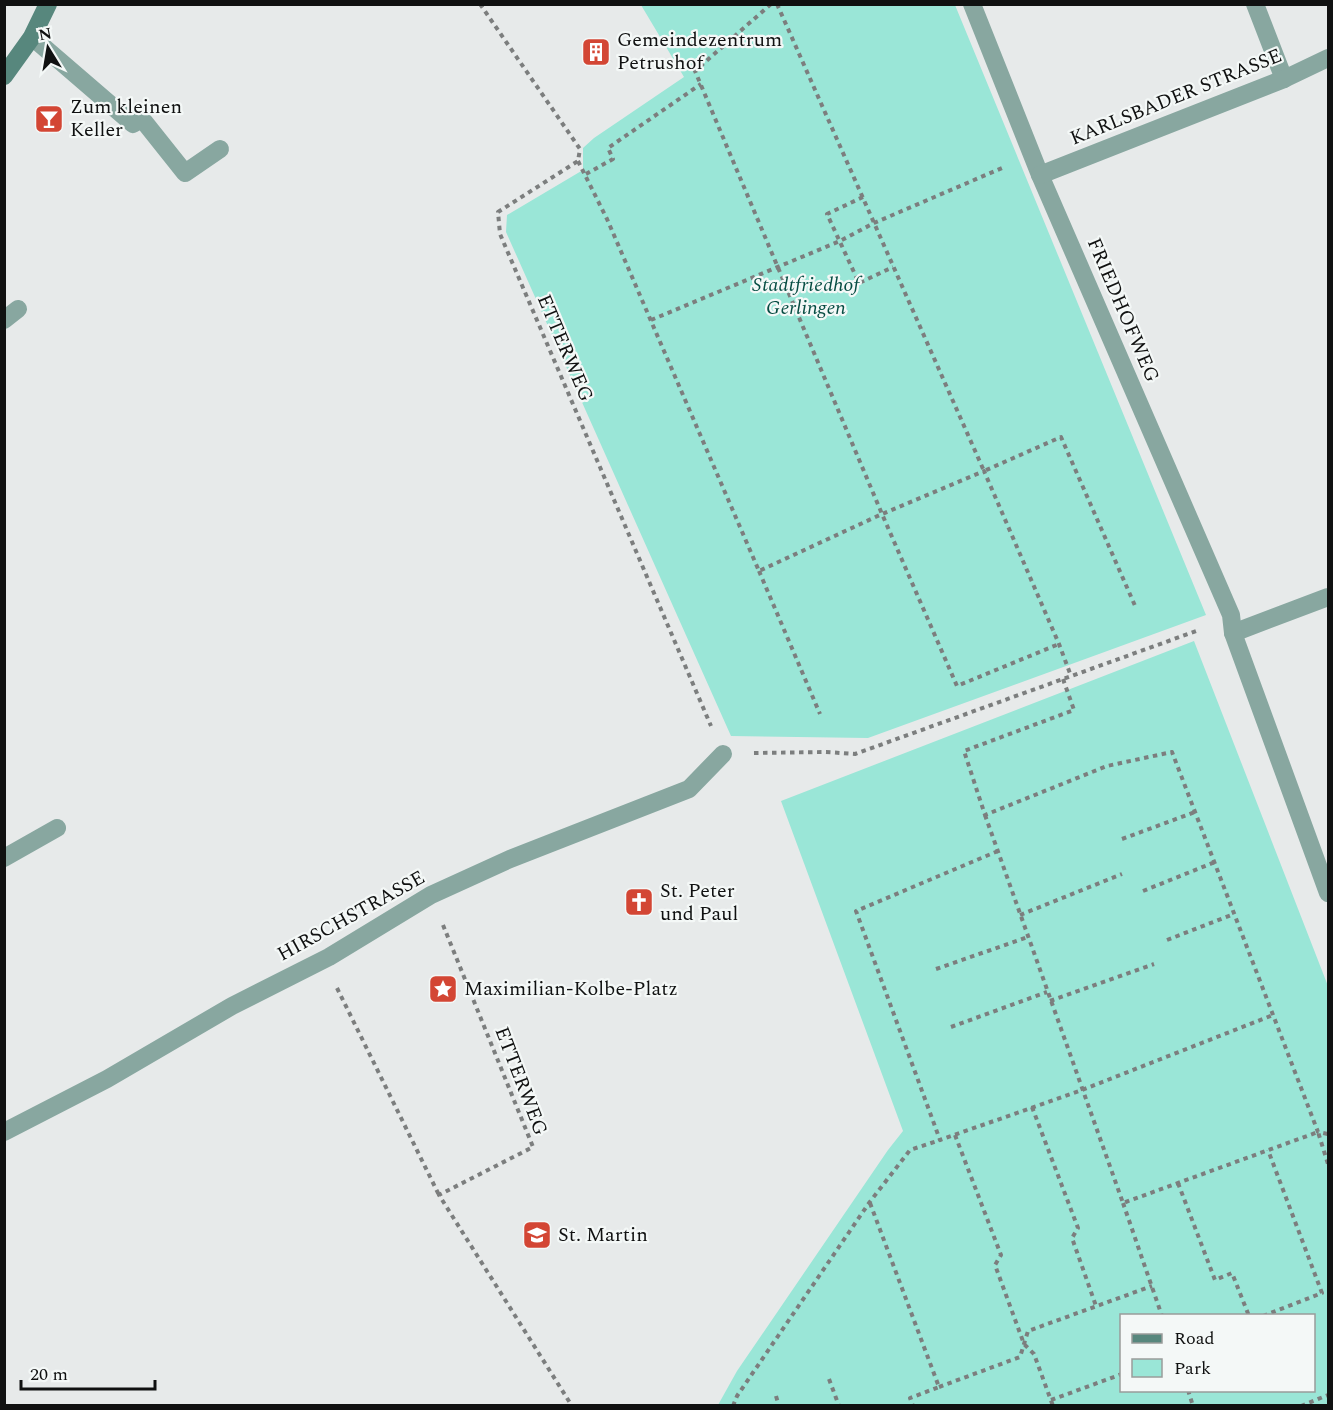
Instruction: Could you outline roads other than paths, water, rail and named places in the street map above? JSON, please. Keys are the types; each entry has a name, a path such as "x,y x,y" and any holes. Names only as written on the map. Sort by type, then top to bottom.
{"main road":[{"path":"4,76 33,37 48,4"}],"street":[{"name":"FRIEDHOFWEG","path":"972,4 1040,175 1232,624 1329,893"},
{"path":"1255,4 1284,79"},
{"path":"33,37 133,124 142,119 185,173 220,148"},
{"name":"KARLSBADER STRASSE","path":"1040,175 1284,79 1329,58"},
{"path":"1232,624 1329,597"},
{"name":"HIRSCHSTRASSE","path":"4,1132 107,1079 232,1006 323,959 431,895 510,860 688,789 723,754"},
{"path":"4,858 57,828"}],"place":[{"name":"Gemeindezentrum Petrushof","path":"596,52"},
{"name":"Zum kleinen Keller","path":"49,119"},
{"name":"St. Peter und Paul","path":"639,902"},
{"name":"Maximilian-Kolbe-Platz","path":"443,989"},
{"name":"St. Martin","path":"537,1235"}],"park label":[{"name":"Stadtfriedhof Gerlingen","path":"806,296"}]}
